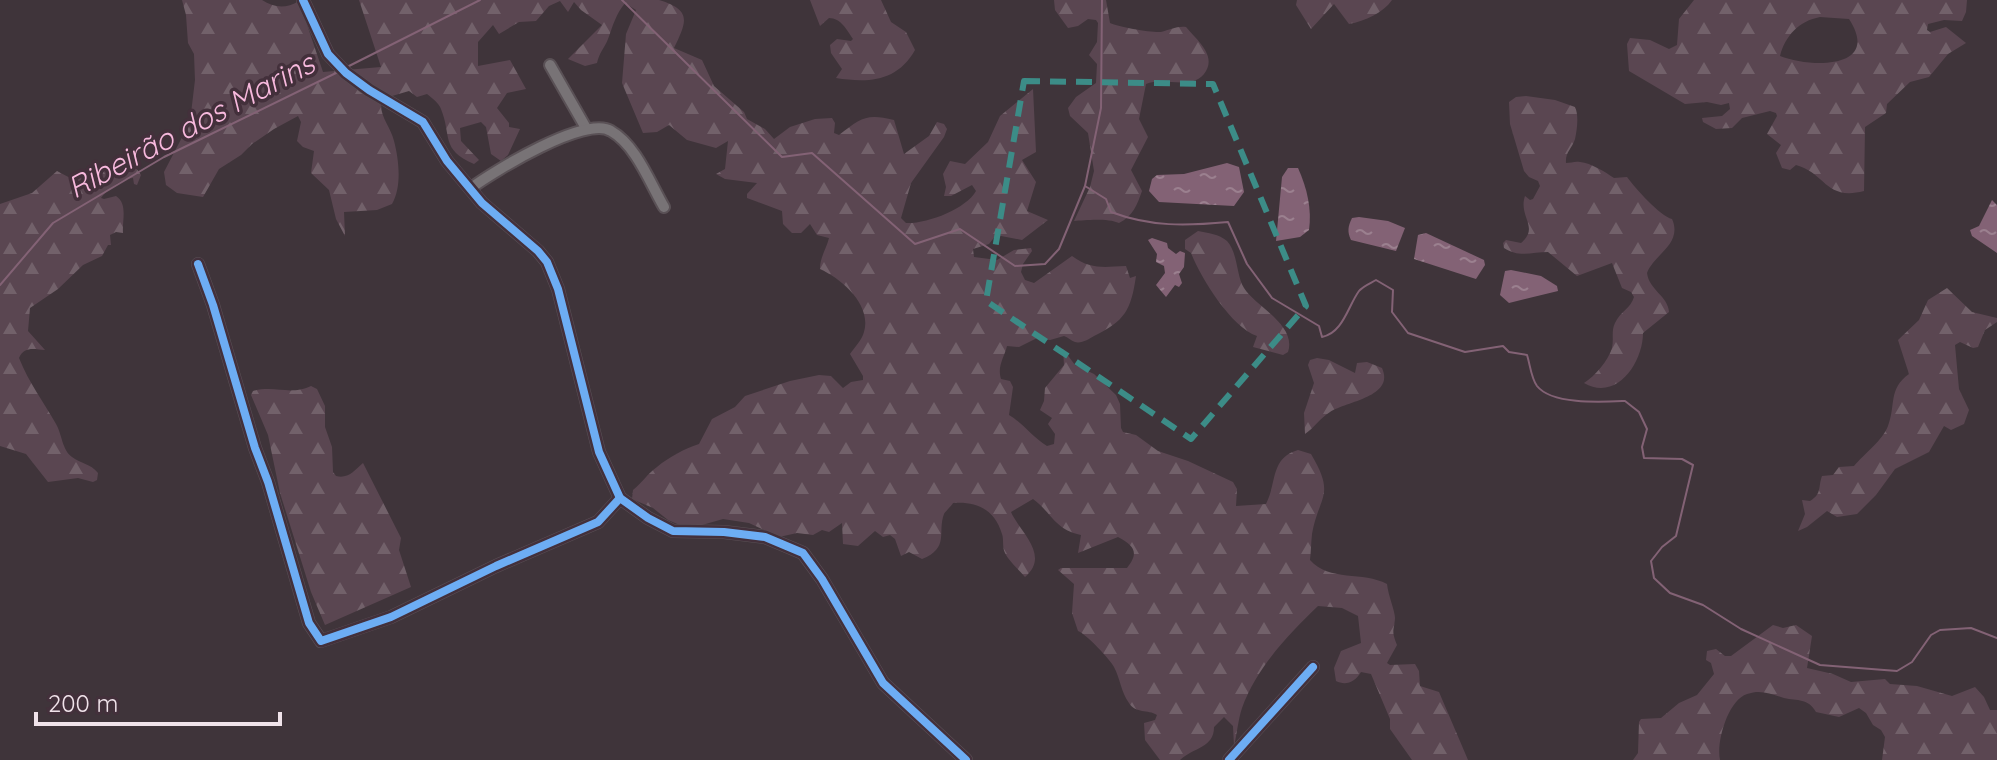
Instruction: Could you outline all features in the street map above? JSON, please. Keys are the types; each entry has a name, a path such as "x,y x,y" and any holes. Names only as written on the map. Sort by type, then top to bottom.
{"street":[{"path":"303,0 328,54 346,73 369,90 423,122 447,161 482,203 547,262 558,289 599,452 620,498 673,531 765,537 803,553 822,579 883,683 966,760"},
{"path":"550,65 586,128"},
{"path":"471,188 537,148 597,126 609,129 629,147 664,207"},
{"path":"198,264 309,623 321,641 391,617 496,566 598,522 620,498"},
{"path":"1229,760 1313,667"}],"highlighted area":[{"path":"1024,81 1213,84 1306,306 1191,439 986,301"}],"green space":[{"path":"182,0 262,0 280,6 299,1 323,72 381,67 359,0 659,0 677,8 684,18 674,48 702,60 714,86 744,112 747,119 765,129 774,139 790,127 815,119 832,118 834,133 839,135 859,121 877,117 894,120 904,154 929,136 937,122 944,124 947,129 944,137 911,183 901,218 906,223 945,214 971,198 976,191 972,185 951,196 944,196 946,187 943,174 950,161 965,164 988,142 1000,116 1033,89 1036,152 1022,160 1036,182 1027,211 1048,220 1022,240 996,235 989,244 973,249 974,257 997,260 1014,250 1031,248 1021,272 1025,280 1034,283 1072,256 1092,266 1126,266 1130,278 1136,276 1132,298 1125,313 1104,331 1080,342 1064,336 1050,340 1037,338 1019,347 1007,346 1000,370 1001,379 1010,381 1013,387 1009,415 1047,446 1054,444 1055,434 1048,424 1052,418 1040,410 1045,388 1064,365 1063,349 1075,365 1094,374 1116,395 1123,432 1136,435 1158,451 1233,482 1237,489 1236,506 1266,504 1278,465 1283,459 1298,450 1311,454 1323,479 1324,495 1312,534 1310,560 1336,574 1387,584 1395,615 1393,634 1397,645 1387,663 1415,664 1420,686 1439,692 1468,760 1412,760 1390,729 1390,719 1371,674 1361,672 1347,683 1336,681 1334,668 1341,651 1361,643 1358,616 1342,608 1318,606 1285,640 1256,679 1242,708 1234,746 1233,726 1224,717 1214,727 1207,743 1180,760 1160,760 1145,740 1144,723 1155,720 1157,715 1132,706 1112,663 1078,631 1072,613 1074,584 1058,570 1127,568 1133,558 1133,550 1118,537 1078,553 1081,535 1059,525 1033,499 1011,512 1034,552 1032,569 1025,577 1005,553 1002,534 995,519 984,509 970,504 953,503 944,514 939,545 931,555 922,559 909,552 901,556 895,539 890,535 883,537 875,531 858,546 843,544 842,523 829,532 822,530 813,535 797,533 779,537 749,523 723,519 695,527 682,526 632,499 633,490 651,472 682,451 699,444 712,419 735,407 745,396 819,375 831,376 843,388 851,382 863,380 850,354 863,335 865,322 864,312 853,294 820,269 829,238 817,235 810,224 801,233 792,233 783,224 782,211 747,198 757,183 725,179 716,174 725,169 728,141 716,148 687,140 669,125 657,132 643,133 622,83 626,34 636,10 625,3 597,63 585,66 568,59 602,25 574,2 568,12 560,1 549,6 536,21 519,22 499,34 493,25 478,42 478,66 510,60 526,89 507,93 497,108 509,127 520,129 508,155 501,161 491,154 486,127 481,122 460,128 461,141 479,160 474,164 456,153 449,141 440,107 427,94 417,97 409,91 392,96 381,105 396,148 399,173 397,190 392,204 377,210 344,212 345,236 336,219 329,190 311,173 314,151 297,141 301,122 298,116 274,129 219,169 203,197 177,193 166,185 164,172 190,122 195,80 194,54 188,43"},
{"path":"810,0 881,0 891,22 906,32 915,50 900,69 881,78 836,78 842,69 831,53 830,45 837,39 853,39 837,20 829,18 820,26"},
{"path":"1054,0 1106,0 1110,23 1128,28 1161,32 1186,27 1207,53 1206,71 1194,81 1146,84 1139,119 1148,137 1131,170 1142,191 1131,213 1119,223 1074,221 1094,171 1088,133 1070,116 1068,108 1076,97 1096,83 1097,64 1089,55 1097,42 1098,23 1088,19 1068,28 1055,10"},
{"path":"1297,0 1392,0 1373,16 1349,24 1334,4 1311,29 1296,5"},
{"path":"1694,0 1967,0 1962,21 1944,20 1928,24 1927,30 1930,32 1946,27 1966,43 1948,54 1929,77 1910,82 1887,104 1886,113 1865,127 1864,191 1851,193 1833,189 1796,165 1790,170 1782,168 1776,153 1781,145 1767,134 1776,113 1770,111 1742,118 1732,128 1716,129 1703,122 1702,118 1722,116 1730,109 1729,103 1685,104 1629,71 1627,44 1630,38 1650,40 1669,49 1677,45 1679,19","holes":["1820,17 1849,19 1857,36 1856,48 1850,56 1824,63 1780,56 1789,36 1806,22"]},
{"path":"1526,96 1555,100 1575,107 1576,131 1566,163 1584,163 1614,178 1627,177 1655,207 1672,219 1674,235 1671,242 1647,273 1669,312 1643,333 1638,356 1626,376 1607,387 1584,383 1607,358 1612,348 1615,323 1634,297 1622,288 1612,263 1577,276 1548,252 1520,254 1504,248 1506,240 1521,243 1529,232 1524,210 1525,196 1533,199 1540,186 1524,171 1510,124 1509,102"},
{"path":"134,165 141,175 137,185 133,178 124,180 101,198 116,196 120,199 123,233 110,235 111,245 102,256 83,265 58,289 30,308 28,331 45,350 27,350 19,358 56,424 66,450 98,473 97,480 93,482 78,478 48,482 26,454 0,446 0,204 32,193 57,171 74,180 96,168"},
{"path":"1198,231 1217,235 1227,241 1244,288 1281,325 1289,342 1288,352 1283,355 1253,347 1257,336 1237,323 1218,300 1191,253 1185,249 1185,240"},
{"path":"1947,288 1972,312 1997,318 1997,322 1985,330 1978,347 1960,342 1955,345 1959,389 1969,410 1964,424 1951,430 1944,426 1929,452 1895,469 1857,514 1837,517 1827,511 1798,531 1805,514 1802,500 1810,501 1816,496 1822,476 1833,475 1839,467 1854,466 1886,431 1895,392 1909,374 1898,340 1919,320 1928,300"},
{"path":"1310,360 1329,360 1355,373 1357,363 1367,362 1382,368 1384,378 1376,392 1330,412 1305,434 1304,413 1314,383 1308,365"},
{"path":"311,386 317,389 325,406 325,427 332,447 333,472 336,476 351,474 363,463 401,538 399,550 411,587 325,625 311,592 280,493 268,435 251,395 253,391 261,389 296,390"},
{"path":"1773,625 1783,628 1796,625 1812,636 1807,668 1851,682 1885,679 1890,684 1917,686 1952,696 1975,687 1990,710 1997,710 1997,760 1882,760 1885,737 1859,708 1839,717 1816,712 1810,704 1802,701 1757,692 1740,698 1729,713 1722,733 1720,760 1633,760 1638,753 1641,719 1661,718 1679,703 1697,695 1714,674 1711,663 1706,660 1707,651 1716,649 1725,656 1731,656"}],"water":[{"path":"1227,163 1239,167 1244,192 1234,206 1159,202 1149,191 1152,179 1157,175 1184,174"},
{"path":"1288,168 1298,168 1304,183 1309,206 1309,230 1300,237 1276,241 1282,177"},
{"path":"1992,200 1997,205 1997,253 1972,236 1970,230 1979,226"},
{"path":"1352,218 1388,221 1405,228 1396,251 1351,240"},
{"path":"1426,233 1484,260 1485,265 1476,279 1414,259 1418,235"},
{"path":"1152,238 1167,243 1176,254 1180,251 1185,253 1184,267 1179,274 1182,283 1179,287 1175,285 1166,297 1156,285 1165,273 1164,266 1156,262 1157,254 1148,240"},
{"path":"1505,271 1541,276 1557,286 1558,291 1509,303 1500,295"}],"waterway":[{"name":"Ribeirão dos Marins","path":"349,66 480,0"},
{"name":"Ribeirão dos Marins","path":"622,0 782,157 812,153 915,244 960,229 1015,266 1045,264 1059,249 1085,186 1101,108 1102,0"},
{"name":"Ribeirão dos Marins","path":"0,285 53,223 164,157 336,73"},
{"path":"1085,186 1106,199 1111,212 1126,217 1169,224 1228,222 1247,264 1272,298 1319,326 1322,337 1335,330 1359,291 1376,280 1393,290 1392,312 1408,333 1465,352 1503,346 1509,352 1527,355 1537,386 1554,396 1578,401 1625,401 1639,412 1647,429 1642,447 1644,458 1682,459 1693,465 1676,536 1651,561 1654,578 1670,593 1703,605 1741,629 1820,665 1897,671 1912,662 1931,635 1940,630 1971,628 1997,638"}],"cycle path":[{"path":"303,0 328,54 346,73 369,90 423,122 447,161 482,203 547,262 558,289 599,452 620,498 673,531 765,537 803,553 822,579 883,683 966,760"},
{"path":"198,264 268,482 309,623 321,641 391,617 496,566 598,522 620,498"},
{"path":"1229,760 1313,667"}]}
